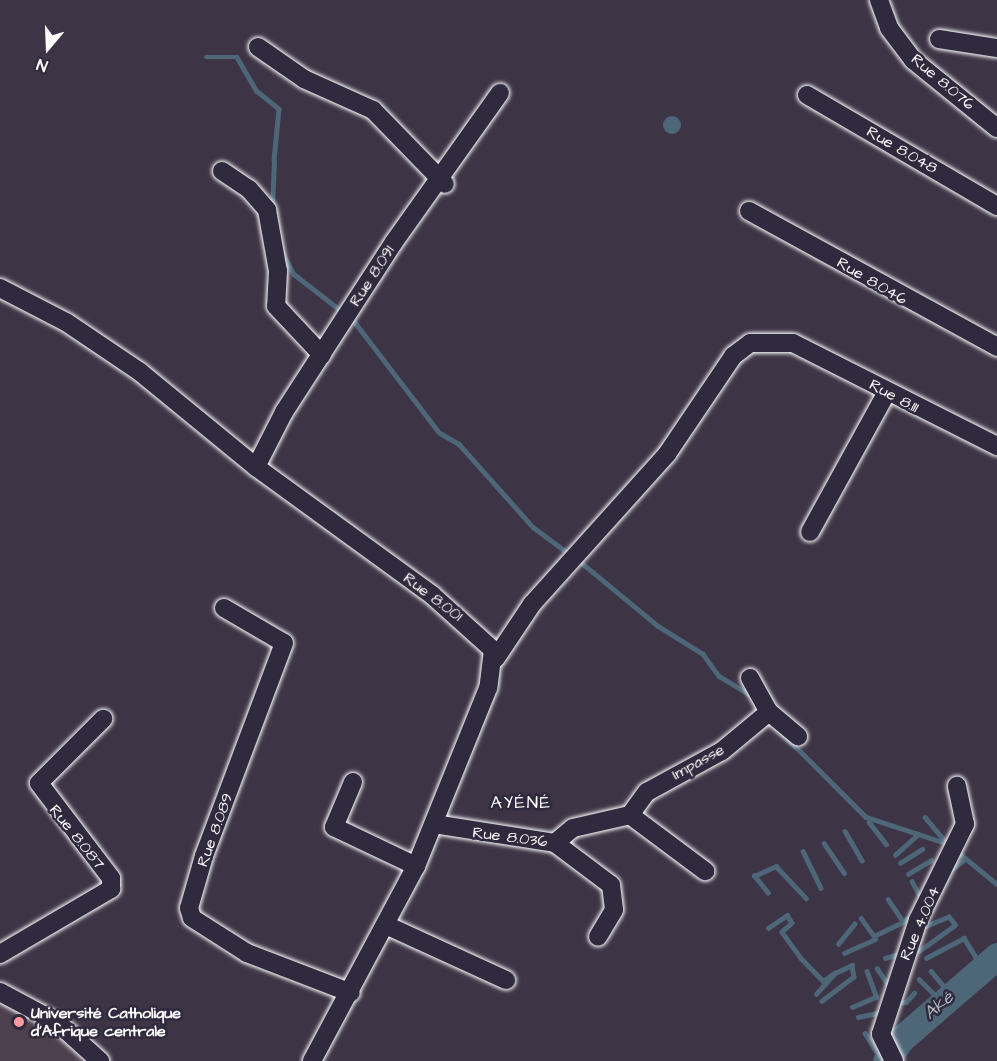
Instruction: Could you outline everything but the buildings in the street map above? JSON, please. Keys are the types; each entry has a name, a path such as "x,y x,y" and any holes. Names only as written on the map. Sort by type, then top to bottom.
{"street":[{"name":"Rue 8.076","path":"879,0 889,28 913,60 993,117"},
{"path":"939,39 997,48"},
{"path":"258,47 304,79 373,110 441,180"},
{"name":"Rue 8.091","path":"256,467 322,355 500,93"},
{"name":"Rue 8.048","path":"807,95 997,206"},
{"path":"222,171 249,189 267,210 278,272 276,306 322,355"},
{"name":"Rue 8.046","path":"749,211 997,347"},
{"name":"Rue 8.001","path":"0,288 104,346 256,467 432,595 481,634 496,658"},
{"name":"Rue 8.111","path":"496,658 532,604 668,454 733,356 750,343 793,343 997,446"},
{"path":"810,532 887,392"},
{"name":"Rue 8.089","path":"224,608 284,643 204,856 189,908 192,918 247,953 351,993"},
{"path":"319,1058 416,867 496,658"},
{"path":"750,678 769,712 798,736"},
{"name":"Impasse","path":"630,815 647,792 708,760 769,712"},
{"name":"Rue 8.087","path":"0,954 111,889 111,878 39,783 103,719"},
{"path":"353,782 334,827 416,867"},
{"name":"Rue 4.004","path":"894,1061 881,1034 918,920 965,824 957,786"},
{"path":"630,815 705,871"},
{"name":"Rue 8.036","path":"434,824 555,843 573,828 630,815"},
{"path":"555,843 611,885 614,910 598,938"},
{"path":"388,926 506,980"},
{"path":"0,992 58,1023 100,1061"}],"shaded area":[{"name":"Université Catholique d'Afrique centrale","path":"0,1004 17,1007 59,1036 82,1061 0,1061"}],"water":[{"path":"668,116 676,116 681,121 679,132 668,134 663,129 663,121"}],"waterway":[{"path":"206,57 237,57 257,91 279,109 274,160"},
{"path":"272,207 274,162"},
{"path":"281,250 294,274 344,313"},
{"path":"354,321 438,431"},
{"path":"440,433 459,444 533,527 571,555"},
{"path":"577,559 658,626 703,654 719,676 752,696"},
{"path":"777,728 866,817 949,844"},
{"path":"925,817 945,841"},
{"path":"869,822 886,844"},
{"path":"845,831 862,860"},
{"path":"895,855 918,834"},
{"path":"824,843 844,873"},
{"path":"900,863 922,849"},
{"path":"803,851 821,888"},
{"path":"958,852 997,884"},
{"path":"908,874 931,860"},
{"path":"950,870 964,860"},
{"path":"768,893 754,876 776,866 806,898"},
{"path":"912,881 922,900"},
{"path":"888,899 903,921 914,915"},
{"path":"768,928 787,915 792,923 782,932 800,957 823,981 834,973"},
{"path":"919,951 955,925 949,917 922,928"},
{"path":"861,918 874,936 903,922"},
{"path":"838,944 854,924"},
{"path":"926,958 964,938 978,960"},
{"path":"844,953 875,939"},
{"path":"885,958 902,953"},
{"name":"Aké","path":"886,1061 901,1039 997,956"},
{"path":"816,994 835,973 852,965 854,977 822,1001"},
{"path":"877,968 889,986"},
{"path":"931,971 946,989"},
{"path":"852,1007 876,997 867,972"},
{"path":"919,979 937,997"},
{"path":"895,1003 906,1002 914,993"},
{"path":"858,1017 882,1012"},
{"path":"865,1033 879,1055"}],"place":[{"name":"Université Catholique d'Afrique centrale","path":"19,1022"}],"district":[{"name":"AYÉNÉ","path":"521,803"}]}
